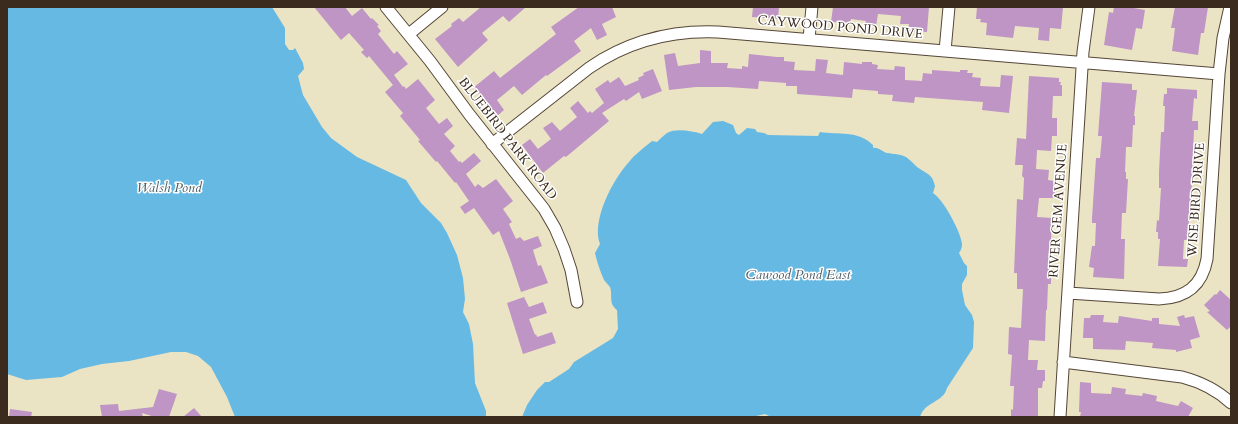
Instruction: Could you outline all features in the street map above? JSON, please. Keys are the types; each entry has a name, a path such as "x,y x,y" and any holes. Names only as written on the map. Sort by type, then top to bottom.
{"street":[{"name":"BLUEBIRD PARK ROAD","path":"386,7 409,34 492,144 538,200 560,238 568,259 577,302"},
{"path":"409,34 442,7"},
{"path":"809,39 812,7"},
{"path":"945,51 949,7"},
{"name":"RIVER GEM AVENUE","path":"1060,417 1082,63 1089,7"},
{"name":"WISE BIRD DRIVE","path":"1068,293 1159,299 1173,298 1185,294 1192,289 1201,278 1207,259 1219,74 1223,38 1230,7"},
{"name":"CAYWOOD POND DRIVE","path":"492,144 597,62 613,53 639,42 668,35 698,32 809,39 1219,74"},
{"path":"1063,362 1182,377 1194,380 1212,388 1231,403"}],"water":[{"name":"Walsh Pond","path":"7,7 272,7 285,28 285,44 289,50 293,50 295,48 303,63 304,69 298,76 303,95 322,127 331,138 357,157 406,180 421,203 441,223 447,233 457,255 463,278 465,299 463,312 469,324 473,344 475,383 486,411 486,417 235,417 227,397 211,367 198,356 186,352 171,352 129,361 102,364 80,369 62,377 26,380 7,374"},
{"name":"Cawood Pond East","path":"723,121 733,125 736,133 739,135 747,128 755,129 757,132 768,135 818,136 820,132 854,135 867,140 873,145 873,148 906,157 932,178 935,186 933,193 942,202 955,224 961,239 962,247 959,253 967,266 967,275 962,284 962,290 965,305 972,315 974,322 973,348 945,393 942,397 926,408 920,417 771,417 765,414 752,417 522,417 527,405 537,390 545,382 549,382 569,369 574,362 613,338 618,329 617,310 612,302 611,290 604,280 595,253 600,244 598,224 601,212 610,189 616,179 631,159 652,141 657,142 671,131 679,130 702,134 713,122"}],"building":[{"path":"314,7 345,7 352,16 362,8 371,19 372,18 379,25 377,26 381,31 378,34 394,54 397,51 408,64 394,75 406,89 418,79 435,100 426,108 439,124 447,118 453,126 444,134 455,146 450,151 459,162 460,161 462,163 474,153 481,161 466,174 475,187 478,184 483,188 496,179 513,201 503,209 512,222 509,224 516,239 520,237 524,241 538,236 542,246 533,250 538,266 541,265 548,283 521,292 499,231 493,235 474,208 465,214 460,207 469,201 456,182 455,183 418,141 420,140 400,116 403,113 385,92 393,85 369,56 367,58 361,52 364,50 349,33 341,40"},
{"path":"481,7 526,7 509,22 503,16 482,33 488,40 458,67 435,39 452,26 451,24 459,18 463,22"},
{"path":"579,7 612,7 616,17 602,24 607,35 597,40 591,28 574,41 581,51 547,76 546,75 522,95 514,86 497,100 504,110 496,117 473,88 494,71 500,78 556,34 551,27"},
{"path":"753,7 779,7 778,19 752,17"},
{"path":"833,7 929,7 927,32 908,31 909,24 900,24 901,16 878,14 876,26 865,26 866,21 851,19 850,23 831,22"},
{"path":"977,7 1063,7 1061,29 1050,28 1049,41 1038,40 1039,28 1015,26 1013,38 986,35 987,23 980,22 981,19 976,19"},
{"path":"1114,7 1128,7 1145,10 1142,29 1136,28 1132,50 1104,45 1109,12 1113,13"},
{"path":"1175,7 1208,7 1204,33 1201,33 1198,55 1172,51 1175,28 1171,28"},
{"path":"700,50 711,51 711,63 728,63 727,68 742,69 742,66 748,67 749,54 784,57 784,61 795,62 794,70 815,71 816,59 828,60 826,73 843,75 844,62 862,64 862,62 872,62 872,64 878,65 877,69 894,70 895,66 905,67 905,80 922,81 923,73 932,74 932,70 960,72 960,70 968,70 967,73 973,73 972,77 981,78 980,86 1000,87 1001,75 1013,76 1009,113 982,110 983,102 915,97 914,103 892,101 893,95 878,94 878,91 853,89 852,98 797,94 797,86 786,86 786,83 759,81 758,89 696,87 669,90 664,55 675,53 678,66 700,63"},
{"path":"653,69 662,91 642,99 639,92 626,101 624,99 602,113 609,121 566,157 564,156 543,173 522,145 530,139 538,149 551,139 543,128 552,122 560,131 577,117 570,108 578,101 588,113 590,111 592,113 604,103 595,89 608,80 610,83 619,77 625,86 639,80 638,78 644,75 643,73"},
{"path":"1029,76 1059,78 1059,82 1061,82 1060,85 1062,85 1062,96 1053,96 1052,118 1057,118 1057,136 1052,136 1051,151 1037,150 1036,169 1049,170 1048,180 1055,181 1055,198 1039,198 1037,217 1052,218 1051,242 1053,242 1053,252 1050,252 1049,273 1051,273 1051,284 1048,284 1045,341 1029,340 1028,360 1038,360 1037,370 1045,370 1045,381 1043,381 1042,388 1038,388 1038,417 1011,417 1011,409 1013,410 1014,386 1010,386 1012,355 1008,354 1009,327 1021,328 1023,289 1017,289 1017,273 1014,273 1017,199 1023,200 1024,178 1022,176 1023,165 1015,165 1017,138 1026,139"},
{"path":"1102,82 1132,84 1132,90 1137,90 1132,147 1126,147 1125,172 1126,179 1128,179 1126,213 1122,213 1121,239 1125,239 1124,279 1093,277 1094,268 1089,267 1092,246 1095,246 1096,223 1092,223 1092,218 1096,158 1100,158 1102,136 1098,136"},
{"path":"1167,88 1197,90 1197,99 1194,98 1192,121 1198,121 1198,130 1194,130 1191,200 1191,210 1195,210 1195,219 1189,219 1188,240 1184,240 1183,259 1188,259 1187,267 1158,266 1160,239 1158,239 1158,232 1156,232 1157,220 1159,221 1161,188 1159,188 1159,172 1161,132 1164,132 1165,106 1163,106 1164,94 1167,94"},
{"path":"1220,290 1231,300 1231,326 1227,330 1207,312 1210,311 1204,305"},
{"path":"524,297 529,307 543,302 547,313 529,319 537,337 552,332 556,343 523,354 507,303"},
{"path":"1091,315 1104,315 1103,322 1118,323 1119,316 1152,321 1152,318 1159,318 1159,324 1180,326 1177,317 1184,315 1185,318 1194,316 1200,337 1190,340 1192,348 1176,352 1176,350 1152,348 1153,343 1126,341 1125,350 1093,349 1093,338 1083,338 1084,318 1090,318"},
{"path":"1080,382 1091,383 1091,393 1111,394 1112,387 1126,389 1125,394 1142,396 1143,393 1157,396 1156,401 1178,406 1181,401 1193,408 1188,417 1080,417"},
{"path":"159,389 177,394 169,417 155,417 142,413 143,417 102,417 100,405 118,404 119,411 153,407"},
{"path":"194,408 202,417 183,417"},
{"path":"10,409 32,412 31,417 9,417"}]}
